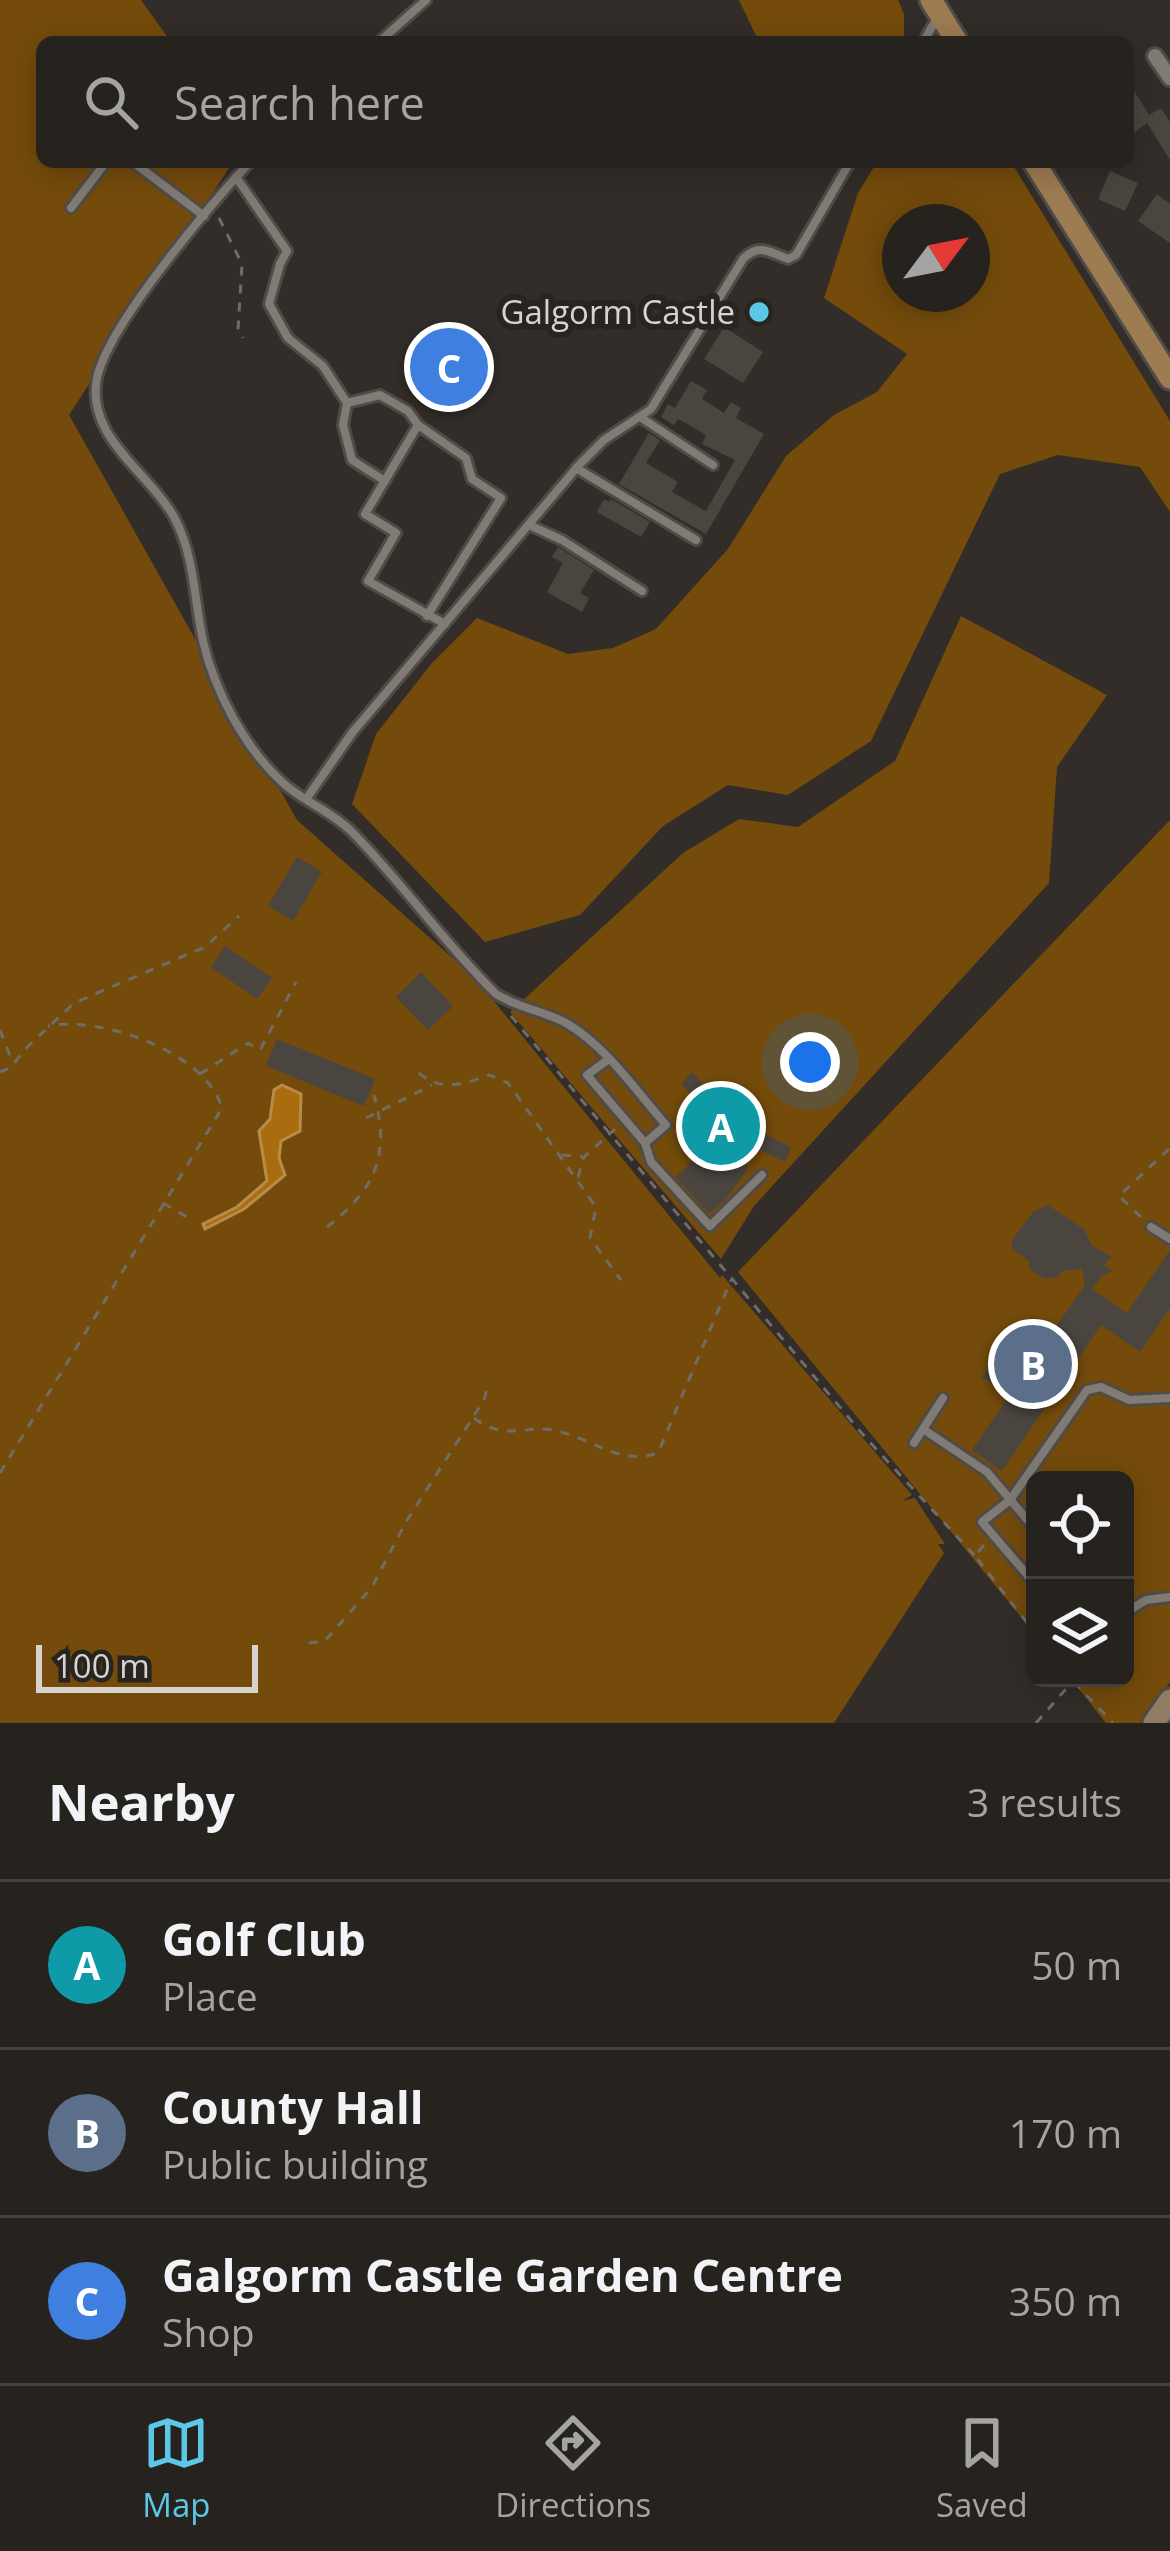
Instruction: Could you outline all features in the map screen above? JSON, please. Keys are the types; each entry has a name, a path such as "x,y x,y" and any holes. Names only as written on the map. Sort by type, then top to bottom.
{"main road":[{"path":"936,7 954,36"},
{"path":"1038,168 1170,378"}],"street":[{"path":"1155,56 1170,78"},
{"path":"1154,1723 1170,1700"}],"lane":[{"path":"386,36 426,0"},
{"path":"925,36 936,7"},
{"path":"71,208 101,168"},
{"path":"141,168 204,216"},
{"path":"244,168 157,276 106,357 96,402 102,424 159,492 177,522 213,677 256,754 285,785 347,827 496,994 513,1005 563,1021 609,1059 666,1125 645,1143"},
{"path":"307,798 352,733 576,468 604,440 651,409 743,259 752,250 764,249 788,259 796,255 847,168"},
{"path":"236,177 287,251 269,304 288,338 323,366 346,403 343,425 352,460 385,481"},
{"path":"346,403 380,395 408,411 418,425 466,458 472,479 501,498 427,616"},
{"path":"640,417 713,466"},
{"path":"418,425 365,514 396,533 368,581 445,624"},
{"path":"576,468 696,540"},
{"path":"529,525 562,540 642,591"},
{"path":"609,1059 587,1075 645,1143 650,1162 710,1226 762,1174"},
{"path":"1151,1227 1170,1239"},
{"path":"1031,1579 982,1522 1010,1500 1087,1390 1101,1387 1129,1400 1170,1398"},
{"path":"914,1443 943,1398"},
{"path":"923,1429 987,1472 1026,1518"},
{"path":"1134,1607 1146,1600 1170,1597"}],"path":[{"path":"212,206 242,264 238,330 243,338"},
{"path":"0,1072 14,1064 74,1003 205,947 239,916"},
{"path":"198,1075 248,1043 260,1050 296,982"},
{"path":"496,994 1026,1621"},
{"path":"0,1473 222,1108 218,1096 170,1053 92,1022 48,1026"},
{"path":"0,1030 14,1064"},
{"path":"419,1073 434,1084"},
{"path":"366,1118 434,1084 464,1084 499,1076 596,1207 592,1245 622,1280"},
{"path":"327,1227 369,1186 382,1144 374,1095"},
{"path":"578,1179 584,1157 626,1120"},
{"path":"1151,1227 1120,1196 1170,1148"},
{"path":"561,1155 584,1157"},
{"path":"163,1203 192,1220"},
{"path":"474,1418 510,1434 556,1430 622,1457 658,1453 732,1278"},
{"path":"309,1643 326,1641 372,1586 406,1522 484,1400 482,1387"},
{"path":"975,1556 994,1535"},
{"path":"1036,1723 1065,1687"},
{"path":"1078,1687 1113,1723"}],"shaded area":[{"path":"0,0 141,0 167,36 36,36 36,168 229,168 69,415 297,820 474,977 720,1278 722,1275 912,1495 902,1501 915,1498 945,1544 938,1544 944,1553 834,1723 0,1723"},
{"path":"739,0 898,0 904,14 904,36 756,36"},
{"path":"873,168 1015,168 1170,421 1170,512 1140,467 1058,455 1000,474 871,741 788,795 728,785 663,826 580,915 485,942 352,804 376,734 432,663 477,618 568,654 613,648 656,629 728,549 786,456 834,415 877,392 907,354 824,298 858,193"},
{"path":"961,616 1107,695 1057,767 1049,883 754,1206 721,1259 510,1012 683,853 739,819 798,827 895,761"},
{"path":"1170,820 1170,1682 1143,1723 1106,1723 1077,1687 1134,1687 1134,1471 1026,1471 1026,1623 738,1272"},
{"path":"282,1085 301,1094 300,1131 281,1141 279,1158 285,1175 244,1209 205,1229 203,1224 237,1207 267,1181 259,1131 270,1119 274,1090"}],"building":[{"path":"1134,91 1149,115 1161,108 1170,122 1170,160 1147,123 1134,133"},
{"path":"1110,171 1138,183 1125,211 1098,199"},
{"path":"1157,194 1170,204 1170,243 1138,221"},
{"path":"724,327 763,352 743,383 704,359"},
{"path":"691,381 707,390 702,399 724,413 731,402 741,408 736,418 764,434 706,534 619,484 649,433 660,440 646,463 678,482 672,492 706,511 735,460 702,444 703,433 678,419 674,425 661,417 668,404 675,408"},
{"path":"604,499 650,522 641,537 597,512"},
{"path":"558,547 594,570 580,593 589,598 582,612 547,592 563,563 552,557"},
{"path":"297,857 322,872 293,921 268,906"},
{"path":"225,946 272,978 257,999 211,967"},
{"path":"421,972 453,1006 428,1030 396,997"},
{"path":"277,1039 375,1079 364,1106 266,1066"},
{"path":"692,1072 758,1131 791,1147 785,1162 704,1123 749,1167 709,1213 676,1177 699,1154 681,1136 707,1109 681,1084"},
{"path":"1048,1205 1085,1230 1091,1245 1112,1257 1104,1265 1113,1271 1102,1275 1092,1289 1127,1313 1170,1250 1170,1308 1140,1352 1101,1325 1002,1471 972,1450 1009,1396 982,1377 1018,1326 1044,1344 1085,1285 1082,1269 1044,1279 1012,1249 1012,1240 1034,1211"}],"place":[{"name":"Galgorm Castle","path":"759,312"},
{"name":"Galgorm Castle Garden Centre","path":"449,367"},
{"name":"Golf Club","path":"721,1126"},
{"name":"County Hall","path":"1033,1364"}]}
